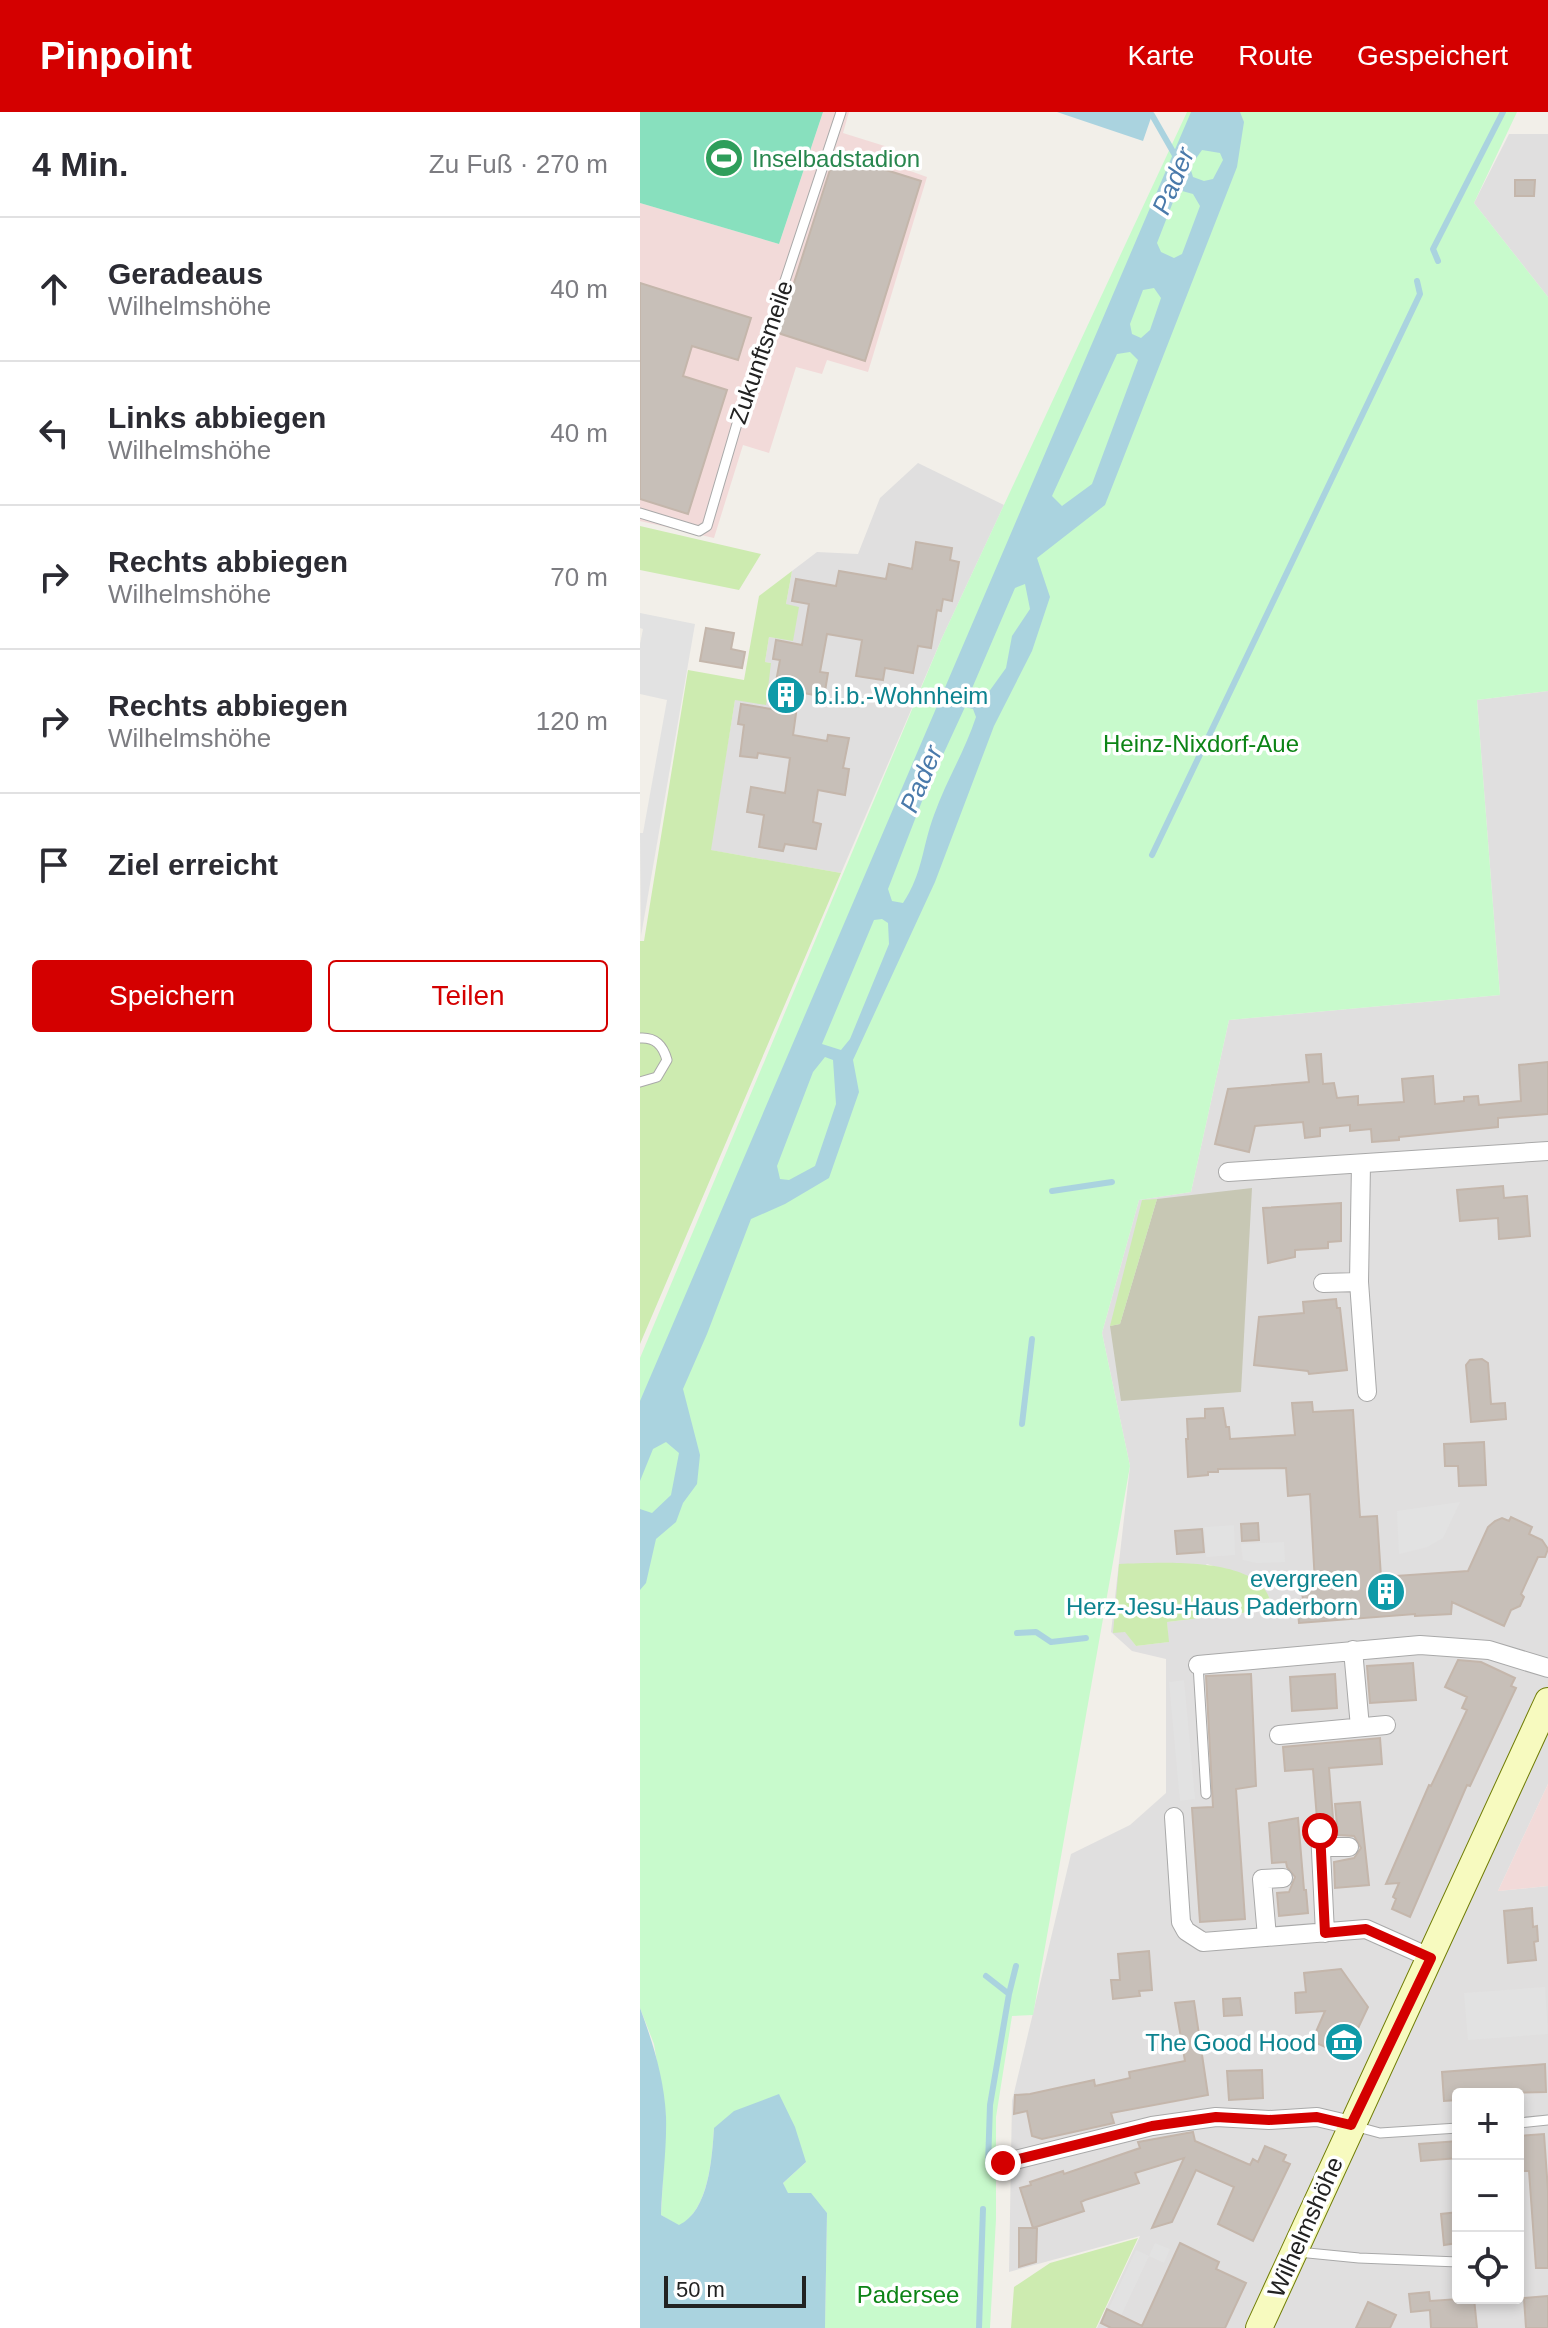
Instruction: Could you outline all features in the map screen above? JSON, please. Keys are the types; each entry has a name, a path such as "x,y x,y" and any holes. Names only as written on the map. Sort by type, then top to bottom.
{"main road":[{"name":"Wilhelmshöhe","path":"1259,2328 1548,1701"}],"street":[{"path":"1228,1172 1548,1151"},
{"path":"1361,1164 1359,1282 1367,1392"},
{"path":"1323,1283 1359,1282"},
{"path":"1198,1665 1420,1645 1489,1650 1548,1668"},
{"path":"1353,1650 1360,1727"},
{"path":"1279,1735 1386,1725"},
{"path":"1174,1817 1181,1922 1186,1931 1203,1942 1366,1929 1431,1958"},
{"path":"1325,1933 1320,1839 1349,1847"},
{"path":"1267,1937 1262,1879 1283,1878"},
{"name":"Wilhelmshöhe","path":"1003,2163 1152,2126 1216,2117 1269,2120 1317,2117 1351,2125"}],"lane":[{"name":"Zukunftsmeile","path":"640,513 699,531 707,526 746,393 841,112"},
{"path":"640,1038 652,1038 658,1042 667,1060 657,1077 640,1082"},
{"path":"1198,1665 1206,1794"},
{"path":"1524,2122 1548,2120"},
{"path":"1351,2125 1380,2133 1452,2128"},
{"path":"1296,2252 1452,2262"}],"shaded area":[{"path":"823,112 849,112 843,133 891,148 885,162 927,177 868,372 827,360 822,374 796,367 769,453 743,445 714,538 640,521 640,203 779,244"},
{"path":"1509,134 1548,134 1548,297 1474,203"},
{"path":"918,463 1004,505 942,638 841,873 710,850 735,700 771,663 765,662 769,637 793,640 786,604 792,571 817,552 858,554 880,498"},
{"path":"640,613 695,624 641,936 640,833 643,833 667,700 640,694 643,629 640,628"},
{"path":"1548,691 1548,1784 1498,1891 1548,1886 1548,2328 1097,2328 1140,2236 1009,2272 1012,2101 1071,1854 1130,1825 1166,1793 1166,1659 1132,1651 1111,1632 1130,1466 1102,1333 1139,1200 1191,1192 1229,1020 1500,995 1477,700","holes":["1207,1564 1259,1581 1270,1600 1243,1613 1167,1622 1168,1642 1136,1646 1125,1631"]},
{"path":"1252,1188 1241,1392 1121,1401 1110,1326 1120,1324 1157,1199"},
{"path":"1460,1502 1443,1538 1427,1547 1399,1554 1397,1511"},
{"path":"1234,1525 1235,1555 1206,1557 1204,1527"},
{"path":"1284,1542 1285,1562 1243,1560 1241,1544"},
{"path":"1184,1680 1195,1799 1180,1801 1169,1682"},
{"path":"1548,1784 1548,1886 1498,1891"},
{"path":"1545,1987 1548,2034 1468,2040 1464,1993"},
{"path":"1155,2243 1170,2249 1164,2263 1149,2256"},
{"path":"1136,2250 1149,2256 1121,2316 1108,2310"}],"green space":[{"name":"Inselbadstadion","path":"640,112 823,112 779,244 640,203"},
{"name":"Heinz-Nixdorf-Aue","path":"1187,112 1517,112 1474,203 1548,297 1548,691 1477,700 1500,995 1229,1020 1191,1192 1139,1200 1102,1333 1130,1466 1033,2015 1012,2016 996,2117 996,2219 990,2328 825,2328 827,2213 797,2193 787,2193 783,2183 806,2162 714,2128 707,2182 697,2208 679,2226 661,2215 666,2117 654,2044 640,2008 640,1358 942,638"},
{"path":"640,526 761,554 739,590 640,570"},
{"path":"792,571 786,604 799,607 793,641 769,637 765,662 771,663 766,705 735,700 711,850 841,873 640,1344 640,941 644,941 688,670 744,680 759,596"},
{"path":"1157,1199 1120,1324 1110,1326 1142,1200"},
{"path":"1180,1563 1227,1569 1247,1575 1262,1585 1270,1600 1243,1613 1167,1622 1169,1642 1136,1646 1125,1632 1113,1633 1119,1564"},
{"path":"1138,2238 1096,2328 1011,2328 1014,2287 1050,2263"}],"water":[{"path":"1057,112 1153,112 1143,141"},
{"name":"Pader","path":"1191,112 1240,112 1244,122 1237,167 1105,505 1037,558 1050,597 1032,651 994,726 935,882 853,1060 859,1092 829,1178 785,1204 751,1219 683,1389 700,1455 697,1484 683,1503 676,1522 656,1539 646,1583 640,1590 640,1509 652,1513 671,1495 679,1453 666,1442 653,1449 640,1481 640,1401","holes":["1202,150 1220,153 1223,160 1213,179 1204,181 1193,177 1190,167","1182,191 1193,194 1200,206 1182,254 1174,258 1161,252 1157,243 1173,202","1154,288 1161,298 1150,330 1141,338 1132,334 1130,324 1143,290","1130,352 1138,360 1092,484 1062,506 1052,496 1117,354","1025,584 1030,609 1012,636 1006,668 983,700 976,699 970,693 1015,588","965,707 973,709 976,717 934,815 910,892 903,903 892,901 888,889 924,796","882,919 888,923 889,944 850,1039 841,1050 822,1044 874,920","825,1057 833,1060 836,1104 815,1166 789,1180 780,1179 777,1166 813,1072"]},
{"name":"Padersee","path":"640,2008 657,2061 665,2102 661,2215 679,2225 697,2208 707,2182 714,2128 734,2111 779,2094 795,2127 806,2162 783,2183 788,2193 811,2193 827,2213 825,2328 640,2328"}],"building":[{"path":"835,154 921,181 865,361 778,333"},
{"path":"1515,180 1535,180 1534,196 1515,196"},
{"path":"640,283 751,318 738,360 692,346 683,376 727,390 688,514 640,499"},
{"name":"b.i.b.-Wohnheim","path":"916,542 952,548 950,560 959,562 952,601 943,599 941,611 937,610 931,648 918,646 913,673 885,668 883,680 856,676 862,640 827,634 820,672 828,673 824,697 799,692 793,735 827,741 828,735 849,738 843,768 849,769 845,795 818,790 813,822 821,824 816,849 785,844 783,851 759,847 764,815 747,812 751,787 785,793 790,758 758,753 757,758 740,756 744,725 738,724 741,704 771,709 780,660 773,659 776,640 802,645 809,604 792,601 796,579 836,586 839,571 886,579 889,564 912,569"},
{"path":"706,628 734,633 731,649 745,652 742,668 700,661"},
{"path":"1321,1054 1323,1084 1334,1083 1337,1098 1358,1096 1358,1105 1404,1102 1402,1079 1433,1076 1435,1104 1478,1096 1479,1105 1521,1101 1519,1065 1548,1062 1548,1114 1498,1118 1498,1127 1372,1142 1371,1129 1350,1131 1350,1125 1320,1128 1320,1136 1305,1138 1303,1122 1255,1126 1249,1152 1215,1144 1228,1089 1309,1082 1306,1055"},
{"path":"1503,1186 1504,1198 1527,1196 1530,1236 1499,1239 1498,1218 1460,1221 1457,1190"},
{"path":"1341,1203 1341,1241 1328,1242 1328,1248 1295,1250 1295,1257 1268,1263 1263,1208"},
{"path":"1336,1299 1337,1308 1340,1308 1347,1370 1309,1374 1308,1371 1254,1365 1259,1317 1304,1313 1303,1302"},
{"path":"1482,1359 1488,1363 1491,1404 1505,1403 1506,1419 1471,1422 1466,1365 1470,1360"},
{"path":"1312,1402 1313,1412 1353,1410 1360,1517 1377,1516 1381,1577 1468,1571 1488,1527 1495,1521 1502,1518 1509,1521 1511,1517 1532,1527 1529,1534 1542,1540 1548,1549 1545,1557 1538,1557 1521,1594 1524,1597 1520,1606 1511,1610 1504,1626 1452,1602 1451,1614 1299,1623 1297,1601 1303,1600 1301,1584 1315,1583 1310,1494 1288,1496 1286,1468 1218,1469 1218,1472 1208,1472 1208,1475 1188,1477 1187,1419 1205,1418 1205,1409 1223,1408 1230,1439 1295,1435 1292,1403"},
{"path":"1484,1442 1486,1485 1459,1486 1458,1466 1445,1466 1444,1444"},
{"path":"1258,1523 1259,1540 1242,1541 1241,1524"},
{"path":"1202,1529 1204,1552 1177,1554 1175,1531"},
{"path":"1458,1660 1481,1662 1515,1678 1511,1686 1516,1688 1470,1786 1467,1785 1410,1917 1392,1909 1399,1883 1386,1884 1429,1785 1467,1710 1462,1708 1467,1697 1445,1687"},
{"path":"1413,1663 1416,1700 1370,1703 1367,1666"},
{"path":"1251,1674 1256,1786 1236,1789 1245,1919 1200,1922 1192,1808 1213,1807 1206,1676"},
{"path":"1335,1674 1337,1708 1292,1711 1290,1677"},
{"path":"1380,1738 1382,1764 1329,1768 1333,1818 1317,1819 1313,1769 1285,1771 1283,1747"},
{"path":"1360,1802 1369,1885 1335,1888 1334,1862 1354,1858 1361,1848 1354,1836 1338,1835 1335,1804"},
{"path":"1298,1818 1308,1913 1279,1916 1277,1893 1289,1892 1295,1877 1286,1862 1272,1863 1269,1823"},
{"path":"1532,1908 1533,1927 1537,1926 1538,1941 1534,1942 1536,1960 1508,1963 1504,1911"},
{"path":"1149,1951 1152,1990 1139,1991 1140,1996 1113,1999 1111,1980 1120,1980 1118,1954"},
{"path":"1341,1969 1368,2007 1345,2056 1312,2041 1325,2011 1296,2013 1295,1993 1306,1992 1304,1973"},
{"path":"1240,1998 1242,2015 1224,2016 1223,1999"},
{"path":"1194,2001 1208,2095 1111,2113 1114,2123 1042,2139 1032,2136 1027,2111 1014,2114 1015,2095 1094,2080 1095,2086 1130,2078 1129,2072 1185,2061 1175,2003"},
{"path":"1545,2064 1546,2092 1524,2092 1524,2088 1452,2088 1452,2100 1444,2101 1442,2072"},
{"path":"1262,2070 1263,2098 1229,2100 1227,2071"},
{"path":"1193,2132 1195,2141 1250,2165 1253,2159 1258,2162 1265,2146 1286,2155 1283,2161 1290,2164 1253,2241 1218,2224 1234,2187 1196,2170 1172,2222 1152,2228 1184,2158 1135,2173 1139,2183 1085,2200 1081,2202 1084,2211 1033,2228 1020,2188 1031,2185 1030,2182 1140,2148 1138,2142"},
{"path":"1544,2134 1548,2268 1536,2268 1529,2171 1524,2171 1524,2136"},
{"path":"1452,2141 1452,2158 1421,2161 1419,2144"},
{"path":"1452,2213 1452,2244 1444,2245 1441,2214"},
{"path":"1019,2228 1037,2228 1036,2262 1019,2267"},
{"path":"1180,2243 1219,2262 1216,2269 1246,2283 1225,2328 1111,2328 1101,2323 1107,2309 1142,2326"},
{"path":"1429,2292 1430,2301 1452,2300 1452,2304 1475,2304 1477,2328 1431,2328 1430,2310 1411,2312 1409,2294"},
{"path":"1548,2296 1548,2328 1526,2328 1524,2298"},
{"path":"1368,2302 1396,2315 1390,2328 1356,2328"}],"waterway":[{"path":"1438,261 1433,249 1503,112"},
{"name":"Pader","path":"1152,115 1176,157"},
{"path":"1152,855 1420,294 1417,281"},
{"path":"1052,1191 1112,1182"},
{"path":"1022,1424 1032,1339"},
{"path":"1017,1633 1036,1632 1051,1642 1086,1638"},
{"path":"1009,1994 1016,1966"},
{"path":"986,1976 1009,1994 990,2105 988,2165"},
{"path":"979,2328 983,2209"}],"place":[{"name":"Inselbadstadion","path":"724,158"},
{"name":"b.i.b.-Wohnheim","path":"786,695"},
{"name":"evergreen Herz-Jesu-Haus Paderborn","path":"1386,1592"},
{"name":"The Good Hood","path":"1344,2042"}],"route":[{"path":"1003,2163 1152,2126 1216,2117 1269,2120 1317,2117 1351,2125 1431,1958 1366,1929 1325,1933 1320,1831"}]}
